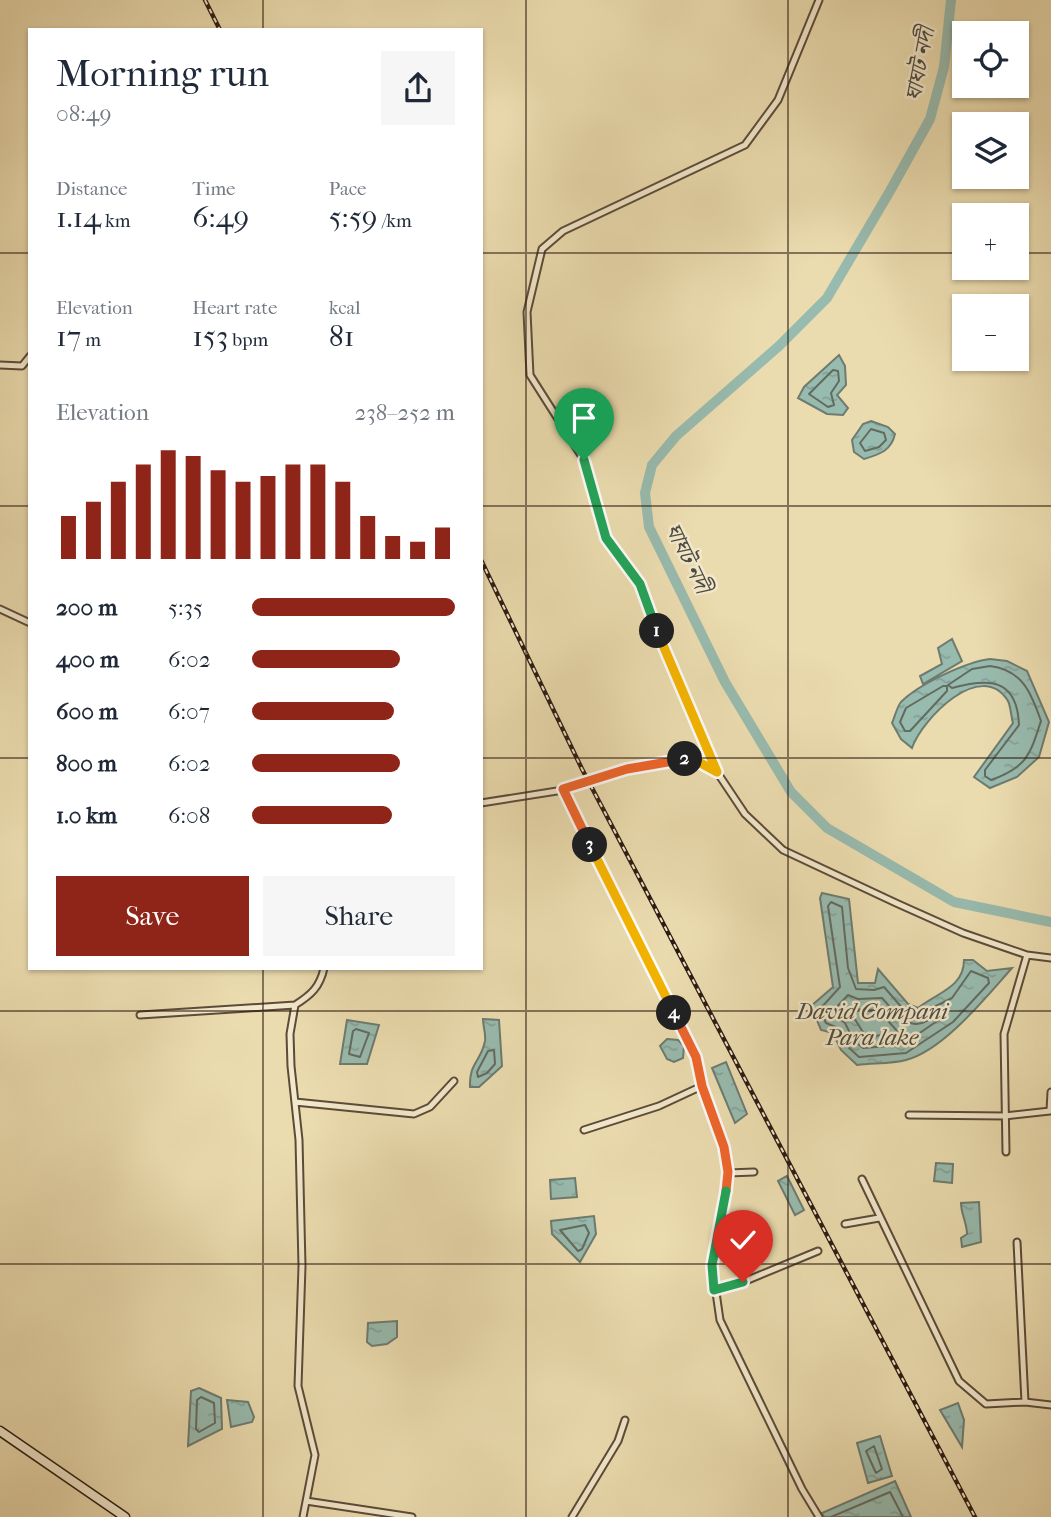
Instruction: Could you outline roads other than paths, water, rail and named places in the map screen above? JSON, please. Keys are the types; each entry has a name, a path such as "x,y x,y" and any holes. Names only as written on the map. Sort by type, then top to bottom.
{"main road":[{"path":"0,1432 125,1517"}],"street":[{"path":"819,0 778,100 745,145 563,230 542,249 527,312 530,375 584,460 606,538 640,584 717,772 745,814 783,850 963,933 1027,955 1051,958"},
{"path":"0,365 22,366 28,358"},
{"path":"0,609 28,622"},
{"path":"483,803 563,789 627,769 689,759 717,772"},
{"path":"563,789 696,1057 702,1086 724,1147 728,1172 712,1265 720,1320 802,1489 819,1517"},
{"path":"1006,1152 1004,1034 1027,955"},
{"path":"140,1015 295,1005 313,992 321,982 324,970"},
{"path":"295,1005 290,1034 302,1266 298,1386 315,1455 303,1517"},
{"path":"295,1102 414,1114 430,1107 454,1081"},
{"path":"584,1130 659,1106 702,1086"},
{"path":"909,1115 1005,1116 1051,1112 1051,1092"},
{"path":"728,1172 754,1172"},
{"path":"862,1179 959,1381 986,1404 1025,1402 1051,1405"},
{"path":"845,1224 879,1218"},
{"path":"1017,1242 1025,1402"},
{"path":"714,1290 743,1282 818,1251"},
{"path":"572,1517 618,1441 625,1420"},
{"path":"306,1501 412,1517"}],"water":[{"path":"839,355 845,366 846,385 837,395 848,408 843,415 827,414 798,398 804,387"},
{"path":"871,421 888,427 895,434 888,448 864,459 854,452 852,440 863,424"},
{"path":"952,639 962,661 923,684 920,676 942,664 938,648"},
{"path":"990,659 1007,661 1027,671 1049,722 1039,757 1017,777 990,788 974,777 1013,723 1008,701 997,689 983,686 968,689 954,698 927,722 912,748 901,739 892,723 901,702 919,688 956,669"},
{"name":"David Compani Para lake","path":"822,893 849,899 858,983 875,983 878,969 908,1004 918,1008 954,984 963,969 964,960 973,960 987,971 1012,968 964,1021 935,1045 906,1060 857,1065 841,1050 833,1033 821,1030 811,1006 833,987 820,898"},
{"path":"483,1019 499,1020 502,1066 479,1087 470,1087 471,1072 485,1041"},
{"path":"347,1020 379,1025 367,1064 340,1064"},
{"path":"667,1039 678,1040 684,1046 683,1058 674,1062 667,1059 660,1046"},
{"path":"726,1062 747,1114 735,1123 712,1068"},
{"path":"936,1163 953,1164 952,1183 934,1181"},
{"path":"787,1176 804,1210 795,1215 778,1181"},
{"path":"575,1178 577,1197 551,1199 550,1180"},
{"path":"979,1202 981,1242 962,1247 961,1238 967,1234 961,1203"},
{"path":"594,1216 596,1234 580,1262 552,1234 551,1221"},
{"path":"397,1321 397,1337 387,1344 372,1346 367,1342 368,1323"},
{"path":"199,1388 221,1398 222,1429 188,1446 191,1391"},
{"path":"227,1400 248,1402 254,1417 252,1422 231,1427"},
{"path":"958,1403 964,1420 962,1447 940,1410"},
{"path":"880,1436 892,1476 868,1483 857,1443"},
{"path":"895,1481 911,1517 824,1517 822,1513"}],"waterway":[{"name":"ঘাঘট নদী","path":"951,0 944,67 930,119 827,298 779,346 676,436 652,465 645,493 649,527 725,682 791,792 827,828 954,902 1051,922"}],"railway":[{"path":"205,0 219,28"},
{"path":"483,564 582,769 975,1517"}]}
